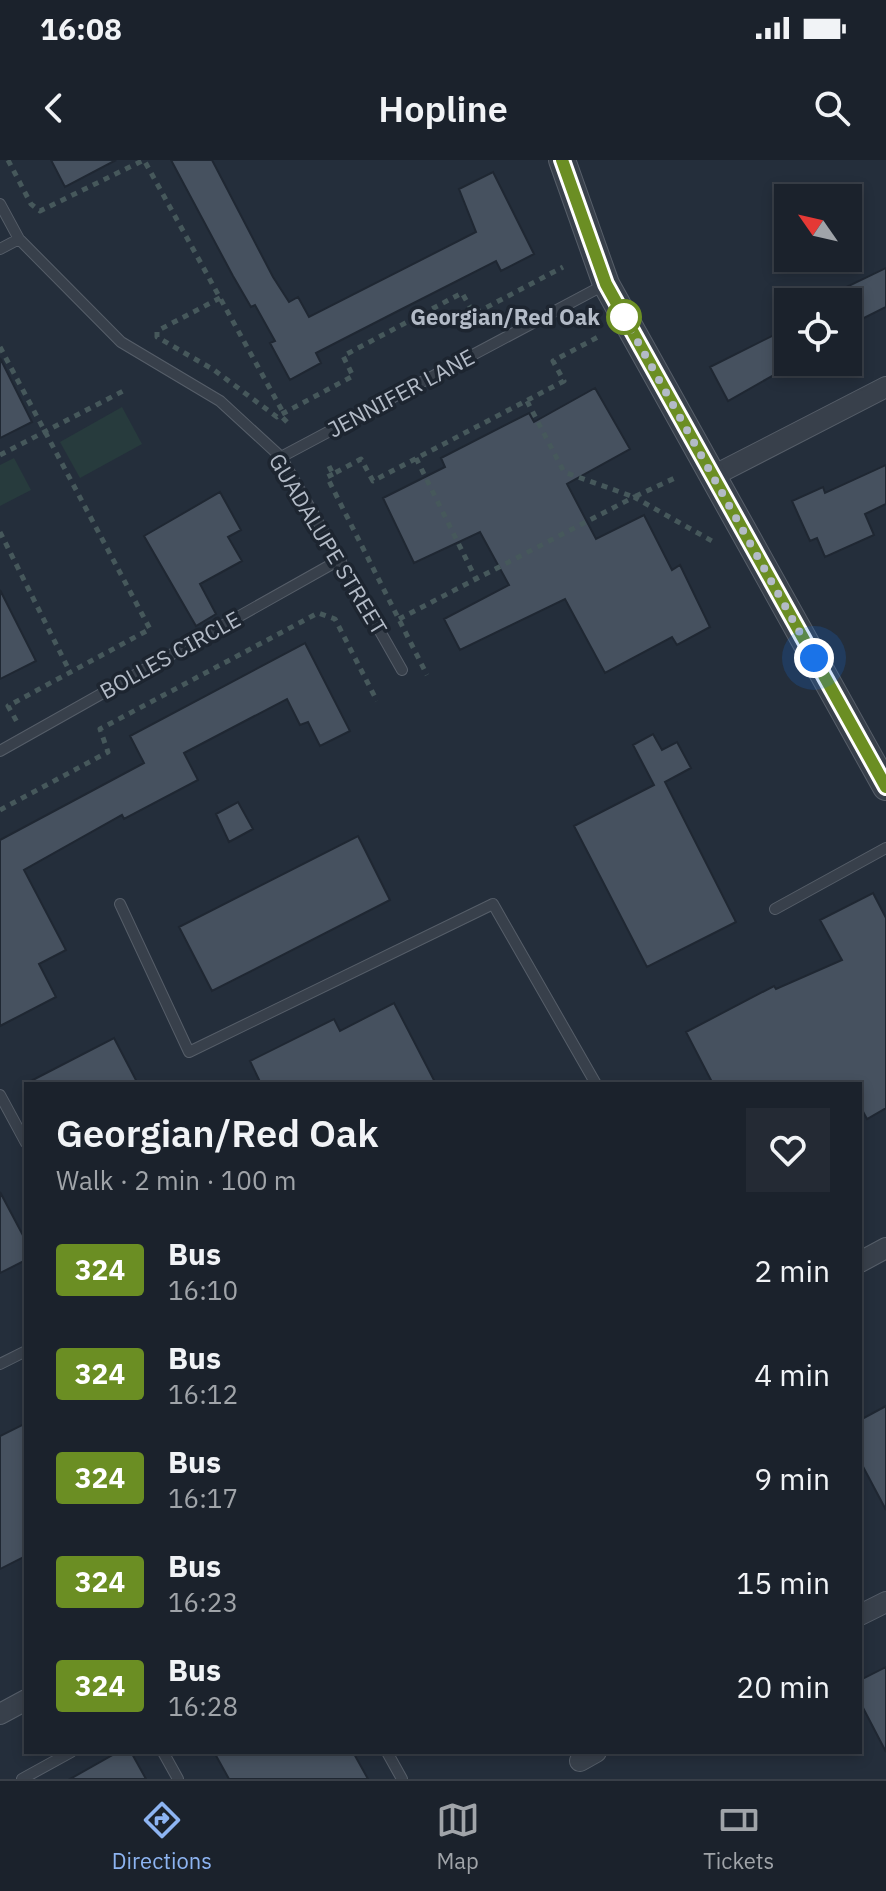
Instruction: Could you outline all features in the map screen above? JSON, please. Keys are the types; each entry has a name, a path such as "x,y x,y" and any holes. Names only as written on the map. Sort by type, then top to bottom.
{"street":[{"path":"562,160 606,284 886,787"},
{"path":"713,476 886,387"},
{"path":"862,1261 886,1248"},
{"path":"862,1614 886,1602"},
{"path":"0,1714 24,1701"}],"lane":[{"name":"GUADALUPE STREET","path":"0,204 19,239 121,342 220,401 281,457 402,670"},
{"path":"0,249 19,239"},
{"name":"JENNIFER LANE","path":"281,457 606,284"},
{"name":"BOLLES CIRCLE","path":"0,751 341,559"},
{"path":"775,909 886,848"},
{"path":"120,904 189,1052 493,904 595,1082"},
{"path":"0,1095 24,1139"},
{"path":"0,1364 24,1352"},
{"path":"22,1779 67,1754"},
{"path":"164,1754 178,1779"},
{"path":"388,1754 402,1779"}],"path":[{"path":"8,160 31,204 40,211 144,160 287,422"},
{"path":"220,298 157,331 157,337 214,370 277,417 353,376 343,356 462,293 474,314 563,267"},
{"path":"427,675 327,477 361,459 373,481 564,381 553,361 598,337"},
{"path":"0,347 150,629 8,706"},
{"path":"0,455 127,389"},
{"path":"527,401 564,472 634,497 712,541"},
{"path":"416,458 476,579"},
{"path":"329,466 333,474"},
{"path":"399,619 677,477"},
{"path":"0,532 70,672"},
{"path":"0,810 108,752 100,729 318,613 335,619 377,701"}],"green space":[{"path":"122,407 142,444 80,478 60,442"},
{"path":"14,458 31,490 0,506 0,465"}],"building":[{"path":"51,160 116,160 65,187"},
{"path":"171,160 212,160 273,277 289,302 298,297 309,317 476,232 459,189 493,172 534,254 501,271 496,261 316,353 321,363 290,380 270,343 275,341 255,305 251,307 233,276"},
{"path":"886,268 886,307 862,319 862,288 844,288"},
{"path":"774,335 774,375 728,401 710,367"},
{"path":"0,358 32,422 0,438"},
{"path":"595,388 630,449 567,484 596,539 644,515 672,570 680,565 710,627 677,645 672,637 605,673 565,599 460,650 444,619 509,585 480,532 414,563 383,498 445,467 441,458 529,413 534,422"},
{"path":"886,465 886,504 865,514 874,535 825,557 817,538 810,541 792,501 823,487 825,493"},
{"path":"220,492 241,530 228,537 242,561 200,584 216,614 196,626 144,536"},
{"path":"0,590 36,661 0,679"},
{"path":"305,643 350,731 320,746 308,722 300,725 287,699 184,753 198,780 124,819 122,815 24,870 66,950 39,964 56,997 0,1026 0,840 144,763 130,736"},
{"path":"653,734 662,750 677,742 691,768 665,782 736,922 647,967 574,826 654,785 633,745"},
{"path":"238,802 253,829 229,842 216,814"},
{"path":"358,836 390,900 212,991 179,927"},
{"path":"873,893 886,918 886,1108 867,1119 862,1110 862,1082 712,1082 686,1032 774,986 776,989 842,960 820,920"},
{"path":"394,1003 435,1082 260,1082 250,1061 334,1019 340,1031"},
{"path":"114,1038 137,1082 29,1082"},
{"path":"0,1192 24,1237 24,1261 0,1273"},
{"path":"886,1406 886,1510 862,1465 862,1419"},
{"path":"24,1424 24,1557 0,1569 0,1436"},
{"path":"886,1667 886,1752 862,1706 862,1679"},
{"path":"114,1754 132,1754 146,1779 70,1779"},
{"path":"215,1754 354,1754 368,1779 229,1779"}],"bus line":[{"name":"324","path":"562,160 606,284 886,787"}],"place":[{"name":"Georgian/Red Oak","path":"624,317"}],"route":[{"path":"624,317 814,658"}]}
